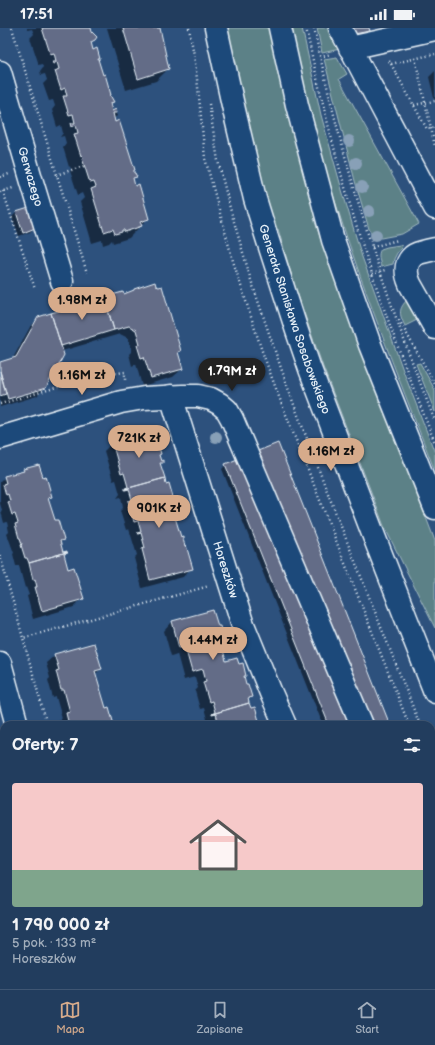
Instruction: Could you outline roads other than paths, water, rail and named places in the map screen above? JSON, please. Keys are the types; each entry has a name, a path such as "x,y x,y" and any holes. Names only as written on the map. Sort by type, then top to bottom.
{"street":[{"name":"Generała Stanisława Sosabowskiego","path":"216,28 256,199 297,331 374,539 435,692"},
{"path":"280,28 297,105 333,240 370,345 435,508"},
{"path":"340,28 340,51 435,208"},
{"path":"340,51 435,29"},
{"name":"Gerwazego","path":"0,72 62,281"},
{"path":"435,249 413,256 406,270 407,276 435,328"},
{"path":"171,396 198,386 216,387 225,392 239,412 256,452"},
{"name":"Horeszków","path":"171,396 242,622 283,721"},
{"path":"0,438 121,402 144,398 198,396 212,399 220,404 227,410 232,419 360,721"},
{"path":"0,663 16,721"}]}
